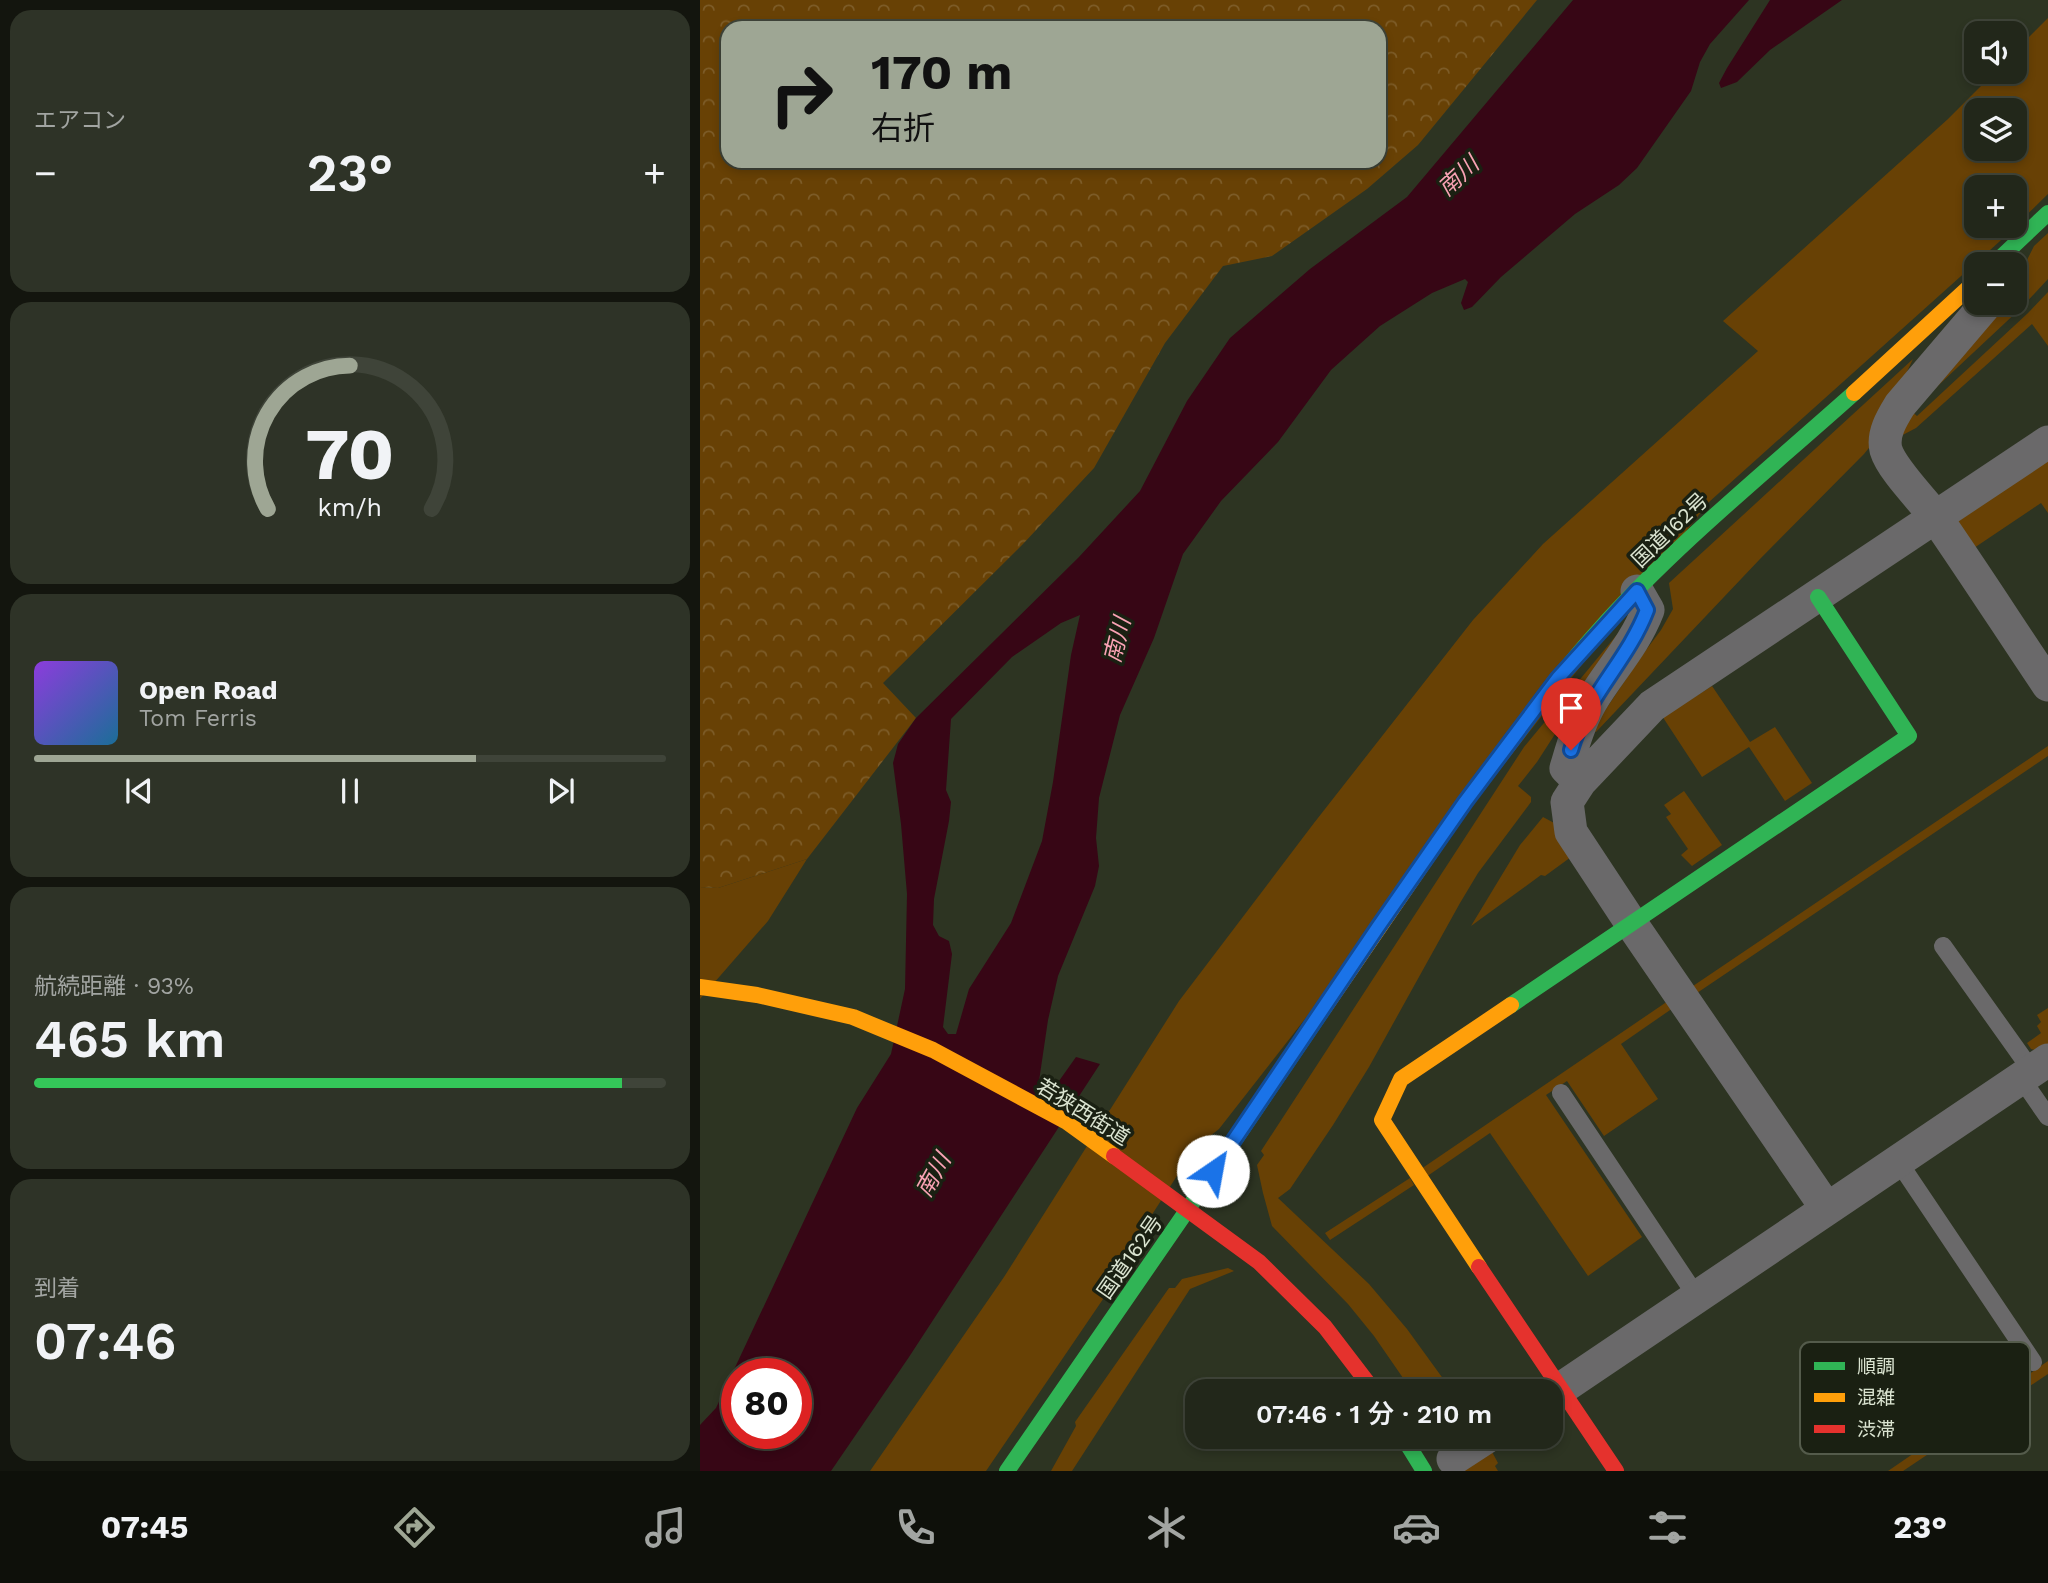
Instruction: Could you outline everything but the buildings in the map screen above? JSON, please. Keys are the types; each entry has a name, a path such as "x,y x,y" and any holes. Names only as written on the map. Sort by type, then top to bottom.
{"main road":[{"path":"2011,252 2048,213"},
{"name":"国道162号","path":"1007,1471 1465,802 1558,678 1637,591 1721,511 1964,292"},
{"path":"1548,1379 1382,1120 1401,1079 1909,736 1818,597"},
{"name":"若狭西街道","path":"700,987 757,995 853,1017 897,1034 972,1070 1067,1122 1259,1262 1325,1327 1365,1379"},
{"path":"1563,1401 1616,1471"},
{"path":"1418,1449 1438,1465"}],"street":[{"path":"1977,315 1900,405 1886,435 1886,450 1893,464 1936,517 2048,685"},
{"path":"1826,1209 1572,832 1567,802 1580,782 1651,706 2048,442"},
{"path":"1580,782 1566,768 1576,732 1591,703 1639,633 1647,610 1637,591"},
{"path":"1563,1387 2034,1069"},
{"path":"1438,1465 1467,1449"}],"lane":[{"path":"1943,946 2034,1069 2048,1117"},
{"path":"1560,1093 1697,1297"},
{"path":"1898,1161 2020,1342"},
{"path":"2030,1358 2033,1362"}],"green space":[{"path":"700,0 1537,0 1418,145 1367,189 1272,256 1223,266 1165,343 1094,468 1023,544 883,683 916,718 807,859 718,888 700,887"},
{"path":"2048,18 2048,194 2027,215 2027,175 1964,175 1964,238 2003,238 1988,252 1964,252 1964,273 1709,502 1219,1129 1195,1148 1142,1230 1131,1258 986,1471 870,1471 1004,1277 1179,1001 1473,620 1543,544 1758,351 1723,321 1964,103 1964,161 2027,161 2027,98 1969,98 1983,84 2027,84 2027,39"},
{"path":"2048,233 2048,279 2027,302 2027,260 2034,246"},
{"path":"2048,292 2048,346 2032,324 1916,428 1897,438 1899,424 1987,315 2014,315 1911,411 1917,416 2027,315"},
{"path":"1913,359 1873,443 1864,454 1596,732 1593,731 1673,609 1669,583"},
{"path":"2048,457 2048,513 2041,503 1974,548 1956,520"},
{"path":"1629,620 1565,730 1557,731 1518,786 1531,797 1531,802 1478,873 1369,1067 1333,1125 1290,1189 1278,1198 1369,1284 1407,1329 1443,1379 1404,1379 1348,1304 1272,1226 1257,1165 1264,1155 1261,1151 1524,747"},
{"path":"1712,686 1750,742 1775,727 1812,783 1785,801 1749,747 1702,777 1664,716"},
{"path":"2048,746 2048,756 1697,993 1693,986"},
{"path":"1684,791 1722,845 1692,866 1681,855 1688,849 1666,817 1671,814 1664,805"},
{"path":"1543,817 1556,824 1571,857 1545,876 1541,875 1471,926 1520,845"},
{"path":"807,859 768,921 700,999 700,887 718,888"},
{"path":"1668,1001 1673,1008 1621,1044 1658,1099 1604,1136 1567,1081 1546,1095 1642,1237 1588,1276 1490,1133 1426,1177 1421,1169"},
{"path":"2048,1008 2048,1044 2038,1051 2031,1049 2027,1043 2041,1033 2037,1026 2041,1022 2037,1015"},
{"path":"1410,1178 1414,1185 1330,1240 1325,1233"},
{"path":"1228,1268 1234,1271 1190,1289 1072,1471 1051,1471 1076,1426 1075,1422 1169,1288 1175,1288 1182,1279"},
{"path":"2048,1361 2048,1374 2030,1386 2030,1373"},
{"path":"1448,1449 1457,1449 1466,1463 1491,1449 1498,1463 1495,1466 1498,1471 1462,1471"},
{"path":"1913,1454 1928,1454 1903,1471 1888,1471"}],"water":[{"name":"南川","path":"1573,0 1749,0 1710,44 1700,62 1691,91 1637,168 1619,185 1575,214 1501,277 1472,307 1464,310 1461,303 1468,282 1465,279 1432,293 1380,326 1331,370 1278,442 1221,501 1183,554 1154,638 1120,715 1099,798 1096,838 1099,866 1095,886 1058,976 1039,1081 1048,1087 1059,1081 1076,1057 1100,1064 909,1357 831,1471 700,1471 700,1425 716,1408 721,1397 721,1449 812,1449 812,1358 740,1358 857,1108 891,1054 905,989 907,894 893,763 898,744 916,718 1079,557 1140,491 1187,401 1230,338 1310,269 1407,197","holes":["1080,615 1071,655 1042,841 1011,923 969,989 956,1034 948,1034 943,1027 952,954 949,941 939,936 933,925 934,899 951,802 946,790 951,719 1012,657 1061,623"]},
{"path":"1770,0 1842,0 1770,50 1737,82 1721,88 1719,83 1727,68"}],"traffic: fast":[{"path":"2007,252 2048,213"},
{"path":"1519,731 1578,654 1629,598 1723,508 1854,393"},
{"path":"1511,1005 1909,736 1818,597"},
{"path":"1007,1471 1324,1008"},
{"path":"1410,1449 1424,1471"}],"traffic: slow":[{"path":"1854,393 1964,292"},
{"path":"1324,1008 1465,802 1519,731"},
{"path":"700,987 757,995 853,1017 933,1050 1067,1122 1114,1156"},
{"path":"1479,1267 1382,1120 1401,1079 1511,1005"}],"traffic: jam":[{"path":"1114,1156 1259,1262 1325,1327 1365,1379"},
{"path":"1479,1267 1616,1471"}],"route":[{"path":"1213,1171 1465,802 1558,678 1637,591 1647,610 1639,633 1591,703 1576,732 1571,750"}]}
